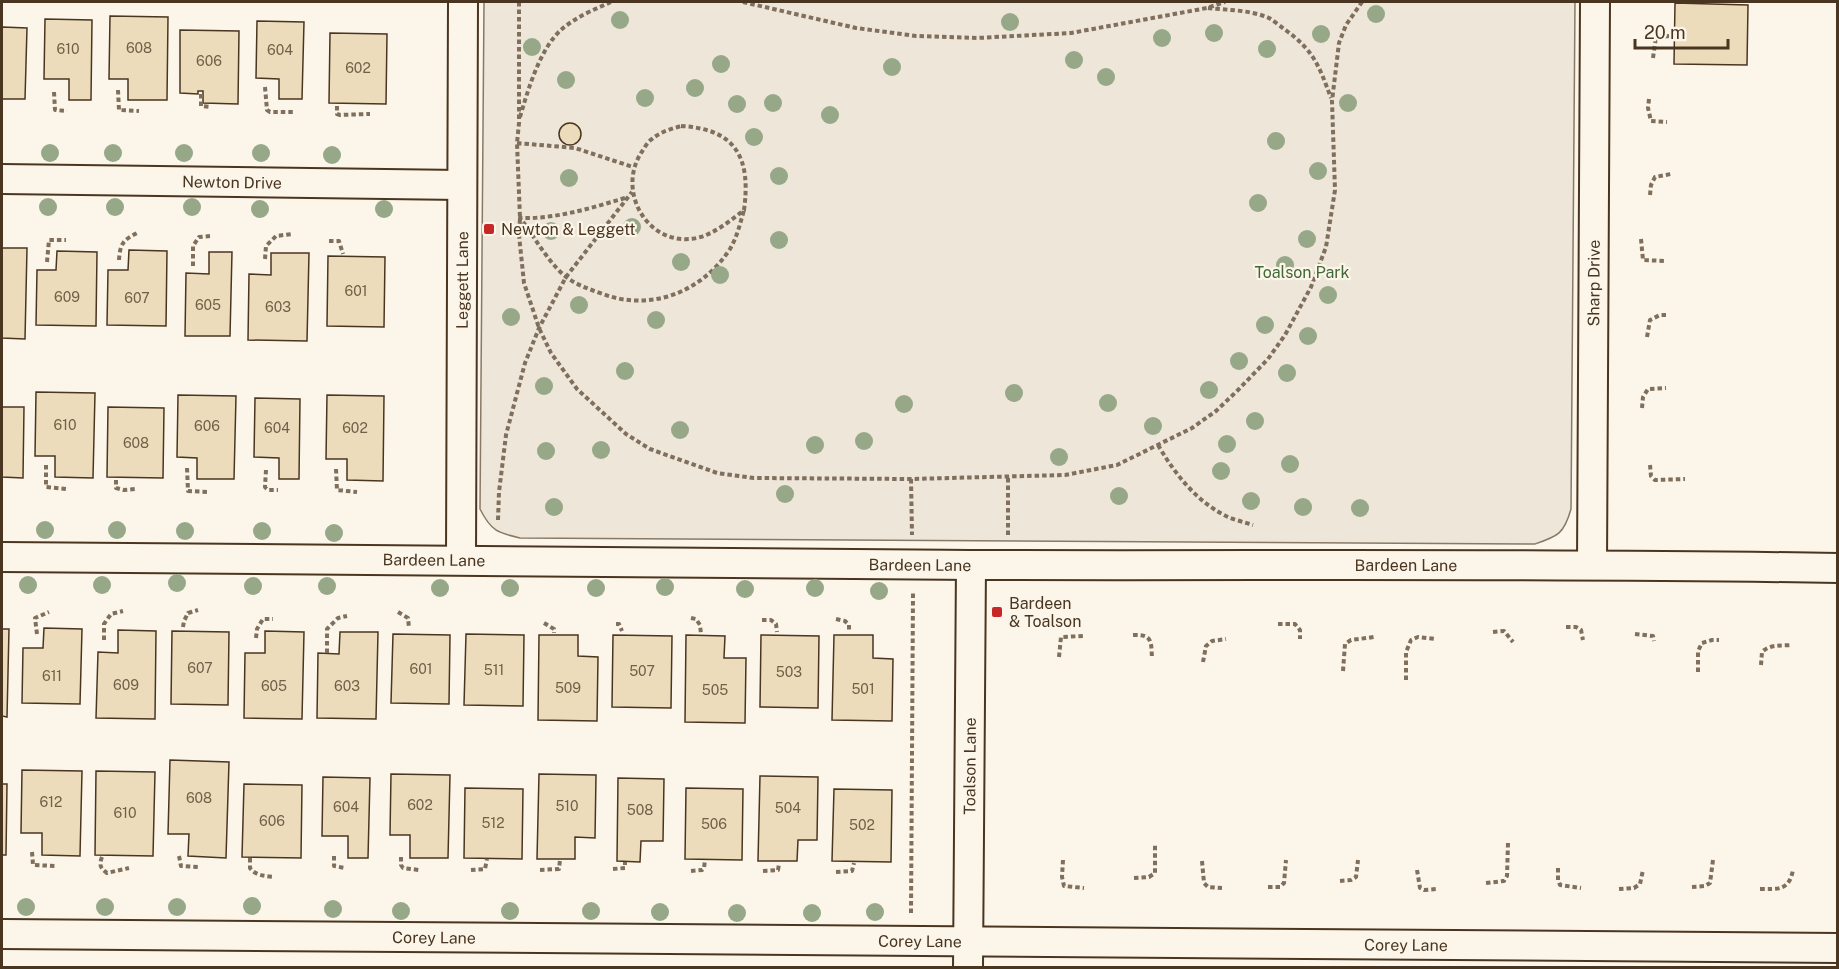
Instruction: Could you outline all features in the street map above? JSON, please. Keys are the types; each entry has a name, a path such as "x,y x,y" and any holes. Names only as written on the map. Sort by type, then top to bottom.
{"street":[{"name":"Leggett Lane","path":"461,558 463,2"},
{"name":"Sharp Drive","path":"1592,565 1595,2"},
{"name":"Newton Drive","path":"2,179 461,185"},
{"name":"Bardeen Lane","path":"2,557 461,558 971,565 1592,565 1838,568"},
{"name":"Toalson Lane","path":"968,954 971,565"},
{"name":"Corey Lane","path":"2,934 968,954 1838,948"}],"path":[{"path":"519,2 517,143 519,235 524,283 539,328 551,353 577,389 626,434 667,456 717,473 754,478 911,479 1065,475 1117,465 1192,429 1216,411 1268,359 1300,308 1326,247 1335,179 1332,100 1339,43 1346,25 1362,2"},
{"path":"519,123 530,83 543,56 561,30 589,12 611,2"},
{"path":"743,2 856,28 916,36 977,38 1071,33 1207,8 1225,2"},
{"path":"1207,8 1269,18 1292,34 1309,49 1332,100"},
{"path":"1653,58 1656,37 1671,36"},
{"path":"265,87 267,110 294,112"},
{"path":"118,90 119,110 139,111"},
{"path":"54,92 55,110 67,111"},
{"path":"201,94 201,106 211,107"},
{"path":"1649,99 1648,108 1651,121 1667,122"},
{"path":"337,106 337,114 340,115 370,114"},
{"path":"520,218 552,263 566,277 582,287 629,302 654,301 695,284 719,262 737,236 744,210 747,179 741,158 730,142 709,130 681,126 667,130 651,139 633,167 632,192 640,213 652,226 668,238 697,238 714,231 744,210"},
{"path":"517,143 575,148 633,167"},
{"path":"1650,195 1655,177 1671,174"},
{"path":"498,520 506,435 525,363 539,328 566,277 625,198 632,192"},
{"path":"520,218 533,219 582,211 625,198"},
{"path":"119,260 120,247 124,239 137,233"},
{"path":"265,259 266,246 276,236 292,234"},
{"path":"193,266 193,246 199,237 210,236"},
{"path":"1641,239 1643,260 1666,261"},
{"path":"47,262 49,240 66,240"},
{"path":"329,241 339,241 343,254"},
{"path":"1647,337 1650,321 1660,315 1666,315"},
{"path":"1642,408 1643,397 1648,389 1666,388"},
{"path":"1158,445 1175,473 1197,497 1226,516 1253,525"},
{"path":"46,465 46,487 67,489"},
{"path":"1650,465 1651,476 1655,480 1685,479"},
{"path":"187,468 188,491 208,492"},
{"path":"336,469 336,490 357,492"},
{"path":"266,470 265,487 268,490 278,490"},
{"path":"1008,478 1008,541"},
{"path":"911,479 912,538"},
{"path":"116,480 116,488 135,489"},
{"path":"911,917 913,583"},
{"path":"183,627 183,621 188,613 198,610"},
{"path":"104,640 104,624 111,614 123,611"},
{"path":"37,634 35,618 49,612"},
{"path":"398,612 408,618 409,628"},
{"path":"327,652 327,629 338,618 347,616"},
{"path":"691,618 696,619 700,625 701,634"},
{"path":"256,638 257,629 263,619 273,619"},
{"path":"836,619 845,621 849,625 849,631"},
{"path":"762,620 771,620 776,624 777,632"},
{"path":"544,623 554,629 554,633"},
{"path":"616,624 619,624 622,631"},
{"path":"1278,624 1295,624 1300,630 1300,639"},
{"path":"1566,627 1576,627 1581,630 1583,640"},
{"path":"1493,632 1504,631 1513,642"},
{"path":"1635,634 1648,634 1653,636 1654,641"},
{"path":"1133,635 1143,635 1148,638 1151,642 1152,658"},
{"path":"1059,657 1060,637 1083,636"},
{"path":"1343,671 1345,644 1351,640 1374,637"},
{"path":"1406,680 1406,652 1411,640 1418,637 1436,639"},
{"path":"1203,662 1206,646 1212,641 1226,639"},
{"path":"1698,672 1698,651 1702,643 1719,640"},
{"path":"1761,665 1762,652 1765,649 1770,646 1792,645"},
{"path":"1134,878 1149,877 1155,873 1155,843"},
{"path":"1486,883 1504,881 1507,876 1508,843"},
{"path":"32,852 33,865 56,866"},
{"path":"179,856 181,866 200,867"},
{"path":"334,856 334,866 345,868"},
{"path":"102,857 100,864 107,873 129,868"},
{"path":"400,857 403,868 419,870"},
{"path":"250,858 250,868 254,873 275,877"},
{"path":"471,870 485,869 487,859"},
{"path":"540,870 559,869 560,860"},
{"path":"691,871 705,868 705,860"},
{"path":"1063,860 1064,886 1084,888"},
{"path":"1268,887 1281,887 1284,883 1286,860"},
{"path":"1340,880 1351,880 1356,877 1358,860"},
{"path":"1692,887 1705,886 1710,883 1713,860"},
{"path":"1202,861 1204,883 1209,887 1222,888"},
{"path":"614,869 623,869 626,862"},
{"path":"836,872 852,871 854,863"},
{"path":"763,871 778,870 779,864"},
{"path":"1558,868 1560,885 1581,888"},
{"path":"1417,870 1420,888 1437,890"},
{"path":"1619,888 1634,888 1640,884 1643,870"},
{"path":"1760,890 1778,889 1787,885 1791,880 1793,870"}],"green space":[{"name":"Toalson Park","path":"484,2 1575,2 1571,509 1566,524 1555,536 1535,544 520,538 496,530 480,509"}],"building":[{"path":"1675,3 1748,5 1747,65 1674,64"},
{"path":"110,16 168,17 167,100 128,100 128,79 109,79"},
{"path":"45,19 92,20 91,100 69,100 69,79 44,79"},
{"path":"257,21 304,22 302,99 279,99 279,79 256,78"},
{"path":"2,27 27,28 25,99 2,99"},
{"path":"180,30 239,31 238,104 203,103 203,91 198,91 198,94 180,93"},
{"path":"330,33 387,34 386,104 329,103"},
{"path":"570,123 578,126 581,134 578,142 570,145 562,142 559,134 562,126"},
{"path":"2,248 27,248 25,339 2,338"},
{"path":"129,250 167,251 166,326 107,325 108,270 128,270"},
{"path":"57,251 97,252 96,326 36,325 37,270 56,270"},
{"path":"209,252 232,252 230,336 185,336 186,273 209,274"},
{"path":"271,253 309,253 307,341 248,340 249,274 271,275"},
{"path":"328,256 385,257 384,327 327,326"},
{"path":"36,392 95,393 93,478 55,477 55,456 35,456"},
{"path":"178,395 236,396 234,479 197,479 197,458 177,457"},
{"path":"327,395 384,396 383,481 347,480 347,459 326,459"},
{"path":"255,398 300,399 299,479 279,479 279,458 254,457"},
{"path":"2,407 24,407 23,478 2,477"},
{"path":"108,407 164,408 163,478 107,477"},
{"path":"44,628 82,629 80,704 22,703 23,648 43,648"},
{"path":"2,629 9,629 7,717 2,716"},
{"path":"118,630 156,631 155,719 96,718 98,652 118,653"},
{"path":"172,631 229,632 228,705 171,704"},
{"path":"265,631 304,632 302,719 244,718 245,653 265,653"},
{"path":"340,632 378,632 376,719 317,718 318,653 339,654"},
{"path":"393,634 450,635 449,704 391,703"},
{"path":"466,634 524,635 523,706 464,705"},
{"path":"539,635 578,635 578,656 598,657 597,721 538,720"},
{"path":"613,635 672,636 671,708 612,707"},
{"path":"686,635 725,636 724,658 746,658 745,723 685,722"},
{"path":"761,635 819,636 818,708 760,707"},
{"path":"834,635 873,635 873,658 893,659 892,721 832,720"},
{"path":"170,760 229,762 226,858 188,856 189,834 168,834"},
{"path":"22,770 82,771 80,856 42,855 42,833 21,833"},
{"path":"96,771 155,772 153,856 95,855"},
{"path":"391,774 450,775 448,858 410,858 410,835 390,835"},
{"path":"539,774 596,775 595,838 575,837 575,859 537,859"},
{"path":"760,776 818,777 817,840 798,840 797,861 758,861"},
{"path":"323,777 370,778 368,858 348,858 348,836 322,836"},
{"path":"618,778 664,779 663,841 641,841 640,862 617,861"},
{"path":"2,784 7,784 6,855 2,855"},
{"path":"244,784 302,785 301,858 242,857"},
{"path":"465,788 523,789 522,859 464,858"},
{"path":"686,788 743,789 742,860 685,859"},
{"path":"834,789 892,790 891,862 832,861"}],"place":[{"name":"Newton & Leggett","path":"489,229"},
{"name":"Bardeen & Toalson","path":"997,612"}]}
